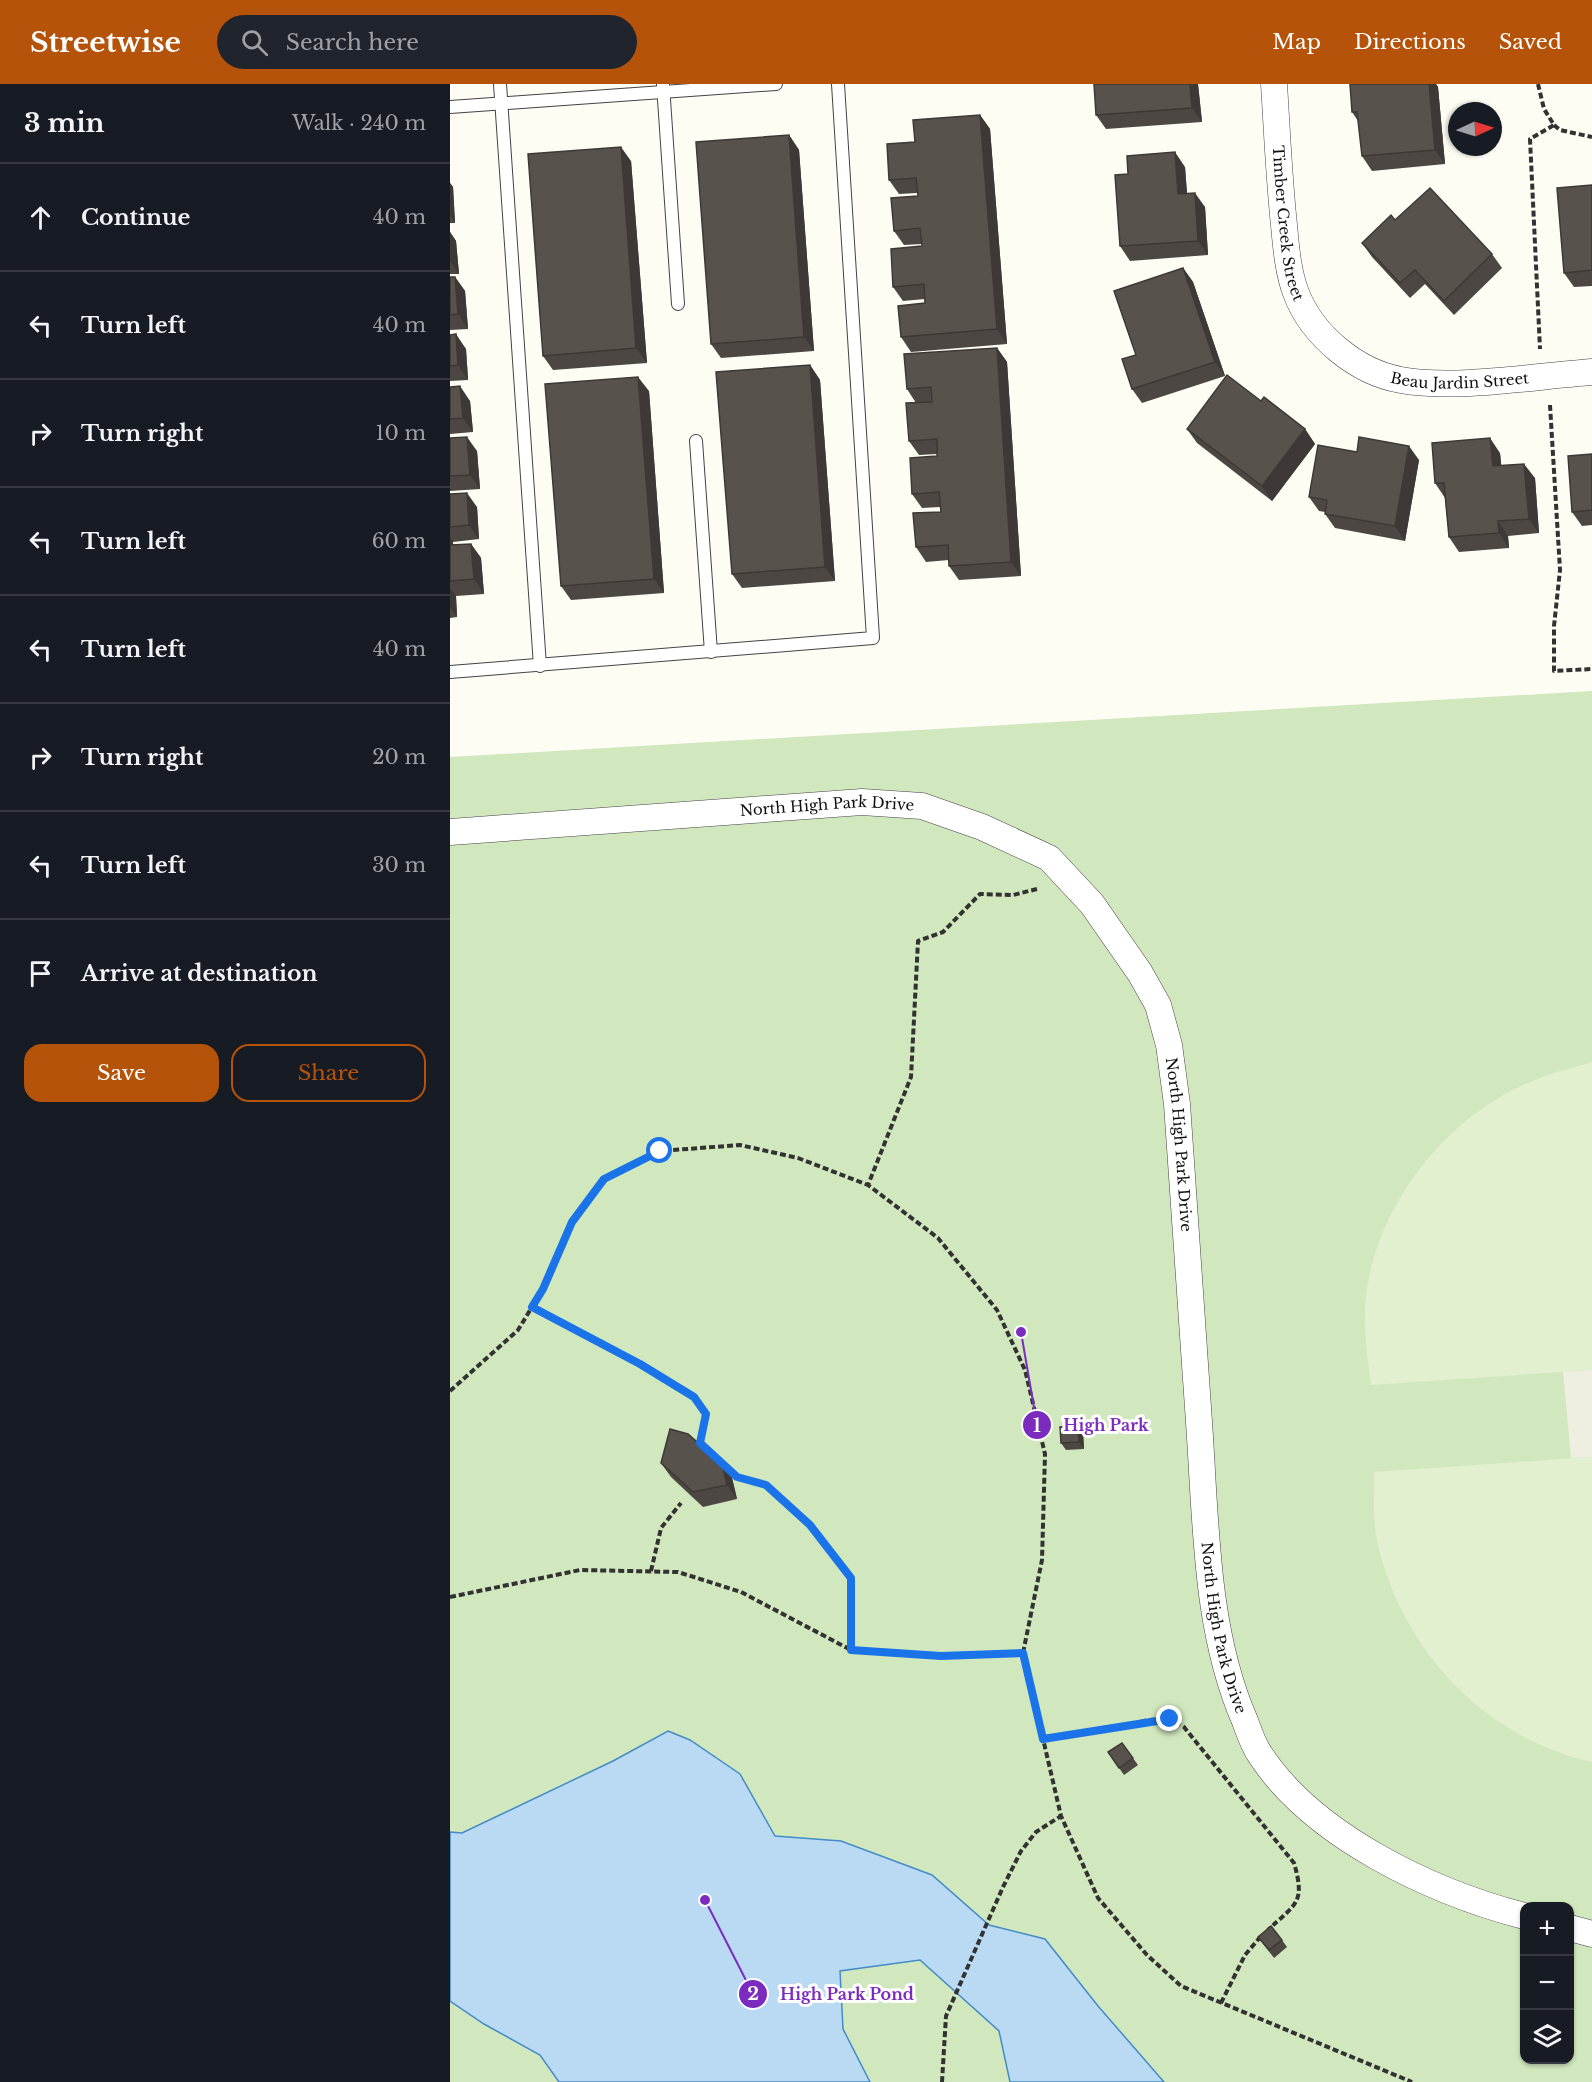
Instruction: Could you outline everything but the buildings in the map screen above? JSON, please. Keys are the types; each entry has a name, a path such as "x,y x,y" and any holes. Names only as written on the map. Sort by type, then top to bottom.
{"street":[{"name":"Timber Creek Street","path":"1274,84 1283,214 1293,282 1296,293 1313,324 1336,347"},
{"name":"Beau Jardin Street","path":"1336,347 1364,367 1399,380 1438,384 1592,372"},
{"name":"North High Park Drive","path":"450,832 862,802 922,806 982,827 1048,858 1092,904 1140,973 1158,1005 1169,1045 1177,1104 1208,1547 1219,1634 1234,1698 1258,1752 1302,1805 1345,1838 1443,1890 1520,1915"},
{"path":"1574,1929 1592,1934"}],"lane":[{"path":"500,84 540,666"},
{"path":"450,107 664,88 776,84"},
{"path":"450,672 873,638 838,84"},
{"path":"664,88 678,304"},
{"path":"696,441 711,652"}],"path":[{"path":"1538,84 1544,109 1554,125 1560,130 1577,136 1592,137"},
{"path":"1540,349 1530,139 1554,125"},
{"path":"1549,395 1560,570 1554,626 1554,671 1592,669"},
{"path":"868,1185 912,1077 918,940 943,932 980,894 1013,895 1070,881"},
{"path":"450,1391 518,1330 543,1289 572,1222 604,1179 660,1151 740,1145 798,1158 868,1185 939,1238 997,1310 1025,1370 1045,1454 1042,1560 1023,1653 1061,1816 1098,1898 1147,1955 1180,1986 1412,2082"},
{"path":"532,1307 640,1364 694,1397 706,1414 700,1443 737,1477 766,1485 775,1493 810,1525 851,1578 851,1650"},
{"path":"651,1571 661,1528 681,1503"},
{"path":"450,1598 580,1570 678,1572 741,1592 851,1650 941,1656 1023,1653"},
{"path":"1043,1739 1170,1719 1185,1727 1294,1863 1300,1884 1296,1905 1260,1937 1245,1955 1221,2003"},
{"path":"942,2082 946,2016 1003,1887 1021,1851 1036,1832 1061,1816"}],"green space":[{"path":"1592,691 1592,2082 450,2082 450,757"},
{"path":"1592,1062 1592,1370 1371,1385 1365,1325 1367,1289 1375,1256 1387,1223 1404,1192 1424,1163 1448,1137 1475,1114 1504,1095 1535,1080"},
{"path":"1592,1457 1592,1762 1553,1750 1516,1732 1483,1710 1453,1682 1427,1651 1405,1617 1388,1580 1375,1532 1374,1472"}],"shaded area":[{"path":"1592,1370 1592,1457 1571,1458 1563,1372"}],"water":[{"path":"668,1731 690,1740 740,1774 775,1836 841,1841 932,1875 989,1925 1045,1939 1098,2006 1164,2082 1010,2082 999,2031 920,1960 840,1971 843,2029 870,2082 559,2082 540,2055 484,2024 450,2001 450,1832 462,1833 613,1761"}],"place":[{"name":"High Park","path":"1021,1332"},
{"name":"High Park Pond","path":"705,1900"}],"route":[{"path":"660,1151 604,1179 572,1222 543,1289 532,1307 640,1364 694,1397 706,1414 700,1443 737,1477 766,1485 810,1525 851,1578 851,1650 941,1656 1023,1653 1030,1673 1043,1739 1108,1730 1148,1720 1170,1719"}]}
